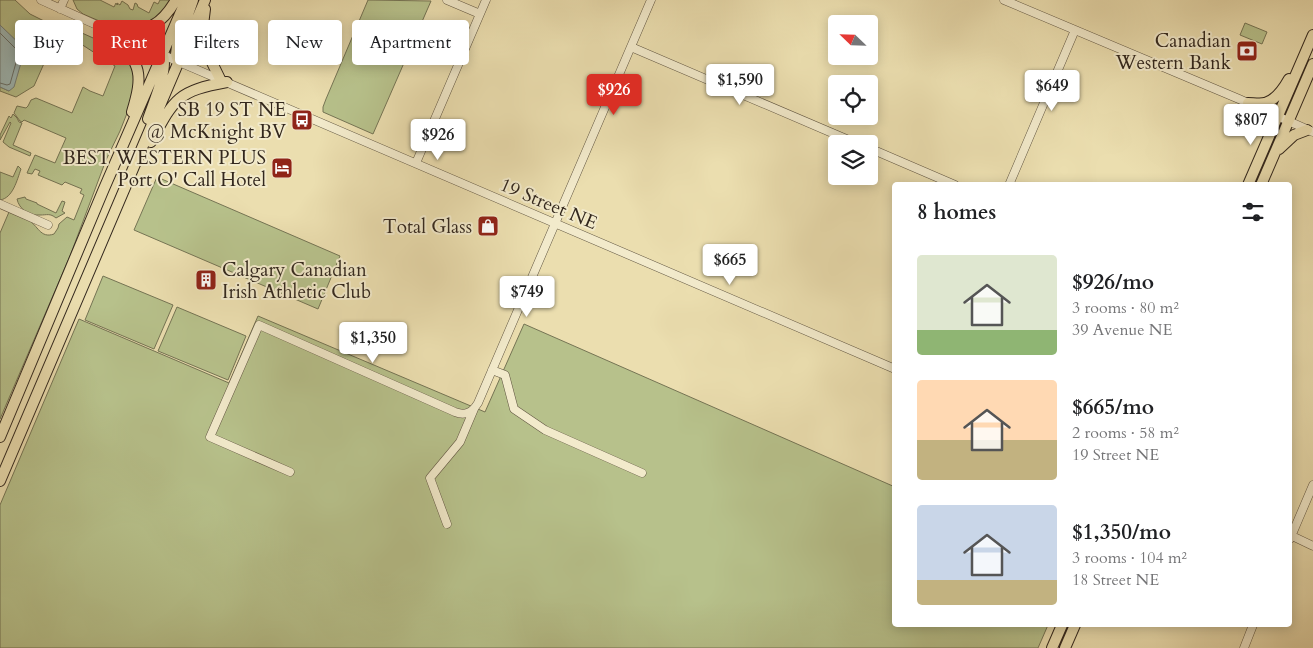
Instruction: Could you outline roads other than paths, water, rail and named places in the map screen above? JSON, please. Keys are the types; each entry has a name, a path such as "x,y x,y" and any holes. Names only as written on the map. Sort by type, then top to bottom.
{"main road":[{"path":"161,20 165,17 176,0"},
{"path":"165,50 186,0"},
{"path":"187,20 194,0"},
{"path":"197,20 206,0"},
{"path":"124,191 162,121 177,99 204,86 223,81 203,44 206,0"},
{"path":"1249,182 1313,35"},
{"path":"1248,103 1264,103 1276,96 1285,86 1306,50"},
{"path":"1262,182 1313,64"},
{"path":"103,190 138,91 139,78 136,65"},
{"path":"0,437 103,190 159,65"},
{"path":"135,165 165,65"},
{"path":"0,481 177,65"},
{"path":"1274,156 1289,138 1310,131"},
{"path":"1052,648 1061,627"},
{"path":"1065,648 1074,627"}],"street":[{"name":"19 Street NE","path":"41,0 93,24"},
{"path":"60,9 64,0"},
{"path":"447,0 480,14"},
{"path":"416,163 486,0"},
{"path":"447,524 430,478 460,442 651,0"},
{"path":"1004,0 1310,131"},
{"path":"1010,182 1075,30"},
{"path":"631,47 837,135"},
{"name":"19 Street NE","path":"185,65 892,368"},
{"path":"878,152 948,182"},
{"path":"0,204 48,225"},
{"path":"290,472 210,437 259,325 460,414 467,414 476,406"},
{"path":"492,370 505,375 514,409 545,430 642,473"},
{"path":"1292,532 1313,485"},
{"path":"1292,538 1313,546"},
{"path":"1244,648 1252,627"}],"water":[{"path":"0,25 15,39 15,65 20,65 14,87 9,91 0,87"}],"place":[{"name":"Canadian Western Bank","path":"1247,51"},
{"name":"SB 19 ST NE @ McKnight BV","path":"302,120"},
{"name":"BEST WESTERN PLUS Port O' Call Hotel","path":"282,168"},
{"name":"Total Glass","path":"488,226"},
{"name":"Calgary Canadian Irish Athletic Club","path":"206,280"}]}
